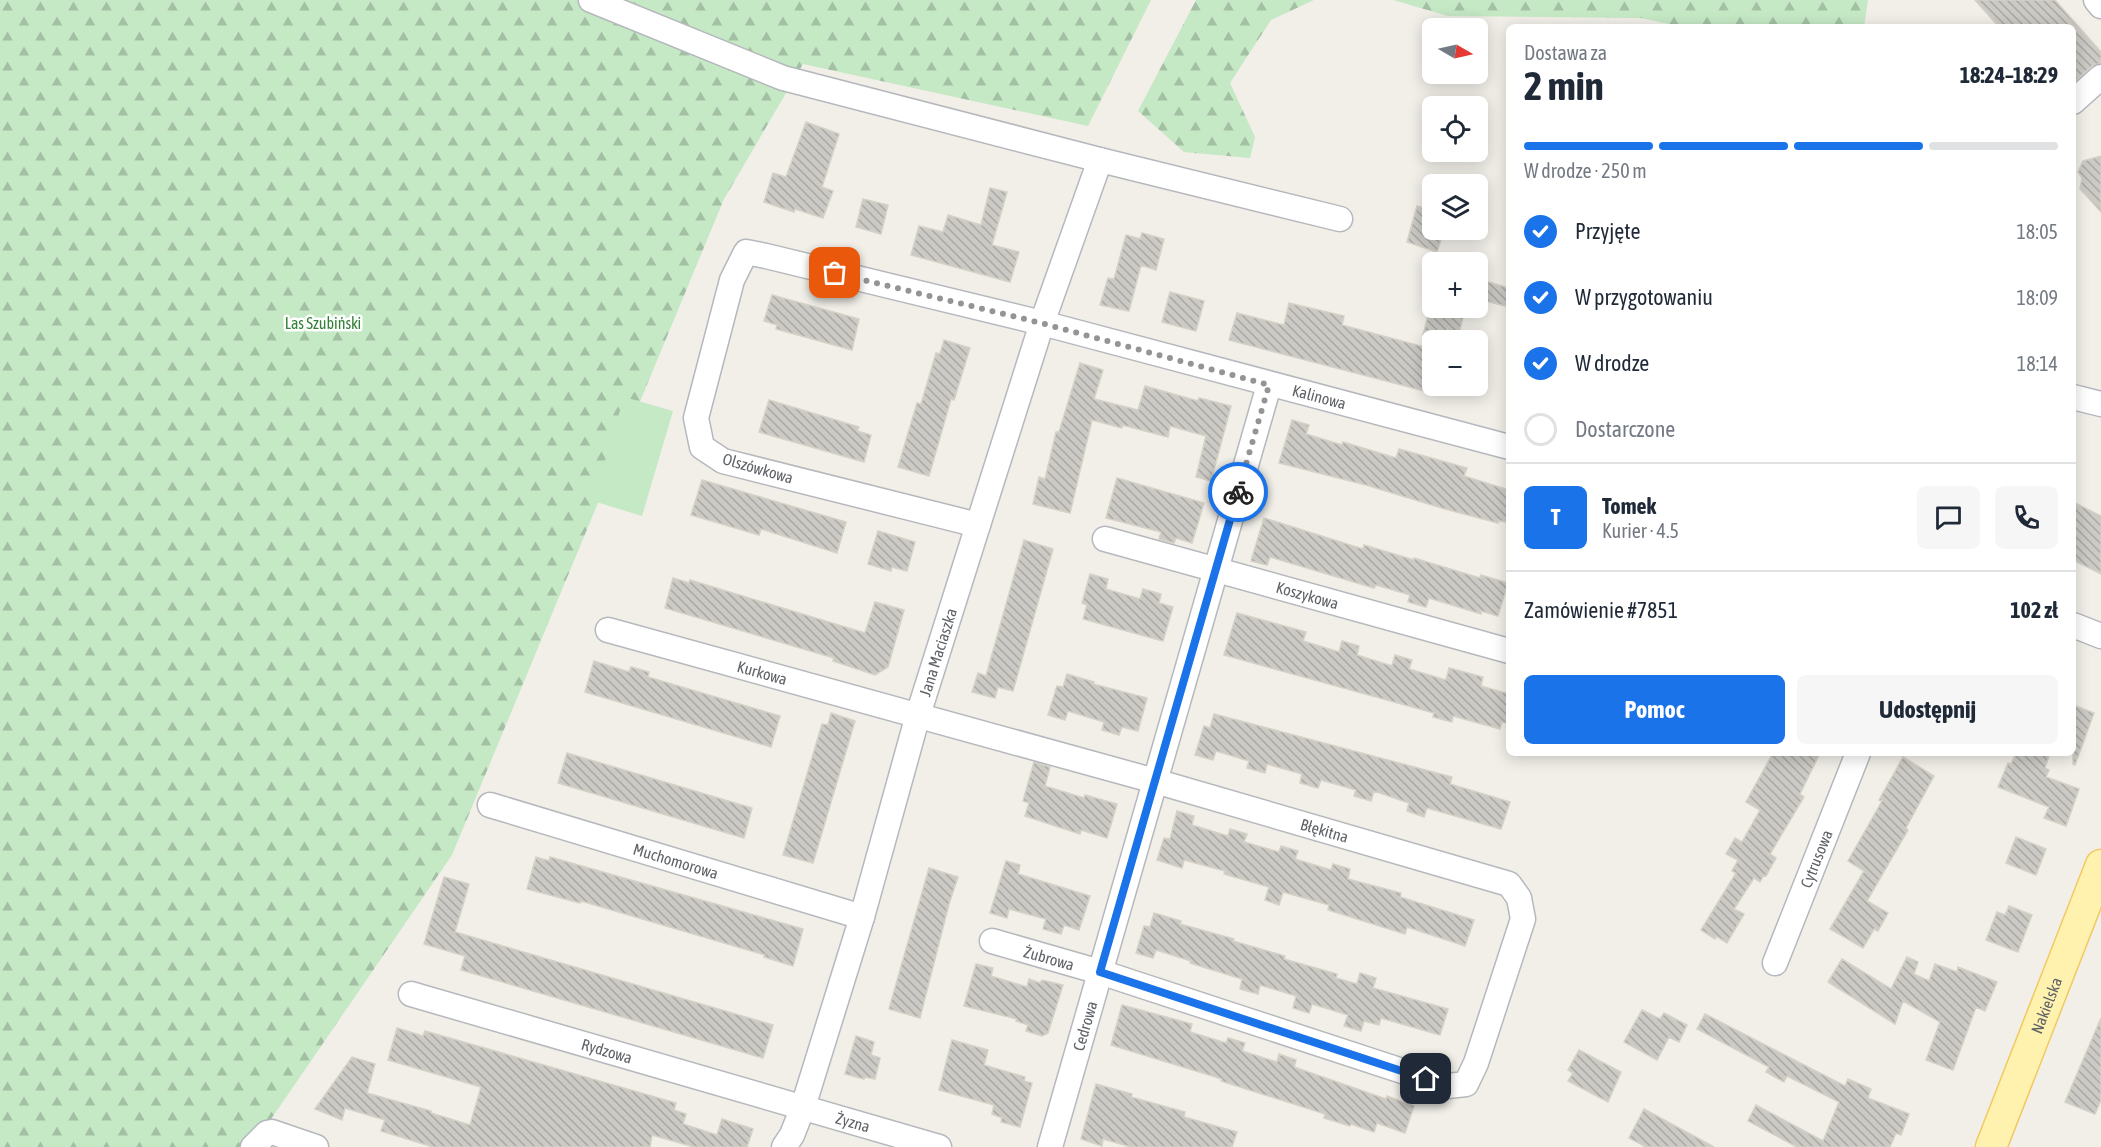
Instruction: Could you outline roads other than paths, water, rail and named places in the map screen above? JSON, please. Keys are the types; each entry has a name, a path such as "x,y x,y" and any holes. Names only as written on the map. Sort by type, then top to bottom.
{"main road":[{"name":"Nakielska","path":"1991,1147 2101,865"}],"street":[{"path":"591,0 783,78 1340,219"},
{"path":"2096,0 2101,6"},
{"path":"2076,99 2101,77"},
{"name":"Jana Maciaszka","path":"784,1147 792,1135 803,1107 862,916 918,715 1041,323 1100,160"},
{"name":"Kalinowa","path":"746,252 1041,323 1506,446"},
{"name":"Olszówkowa","path":"746,252 732,280 696,418 702,447 723,461 978,525"},
{"name":"Cedrowa","path":"1050,1147 1269,385"},
{"path":"2076,398 2101,404"},
{"name":"Koszykowa","path":"1106,539 1506,650"},
{"path":"2076,626 2101,636"},
{"name":"Kurkowa","path":"608,630 918,715"},
{"name":"Błękitna","path":"918,715 1509,884 1519,898 1523,919 1476,1064 1466,1084 1448,1086"},
{"name":"Cytrusowa","path":"1775,963 1857,756"},
{"name":"Muchomorowa","path":"490,805 862,916"},
{"name":"Żubrowa","path":"992,941 1100,972 1448,1086"},
{"name":"Rydzowa","path":"411,994 803,1107"},
{"name":"Żyzna","path":"803,1107 939,1147"},
{"path":"253,1147 267,1133 272,1132 316,1147"}],"park label":[{"name":"Las Szubiński","path":"323,323"}]}
